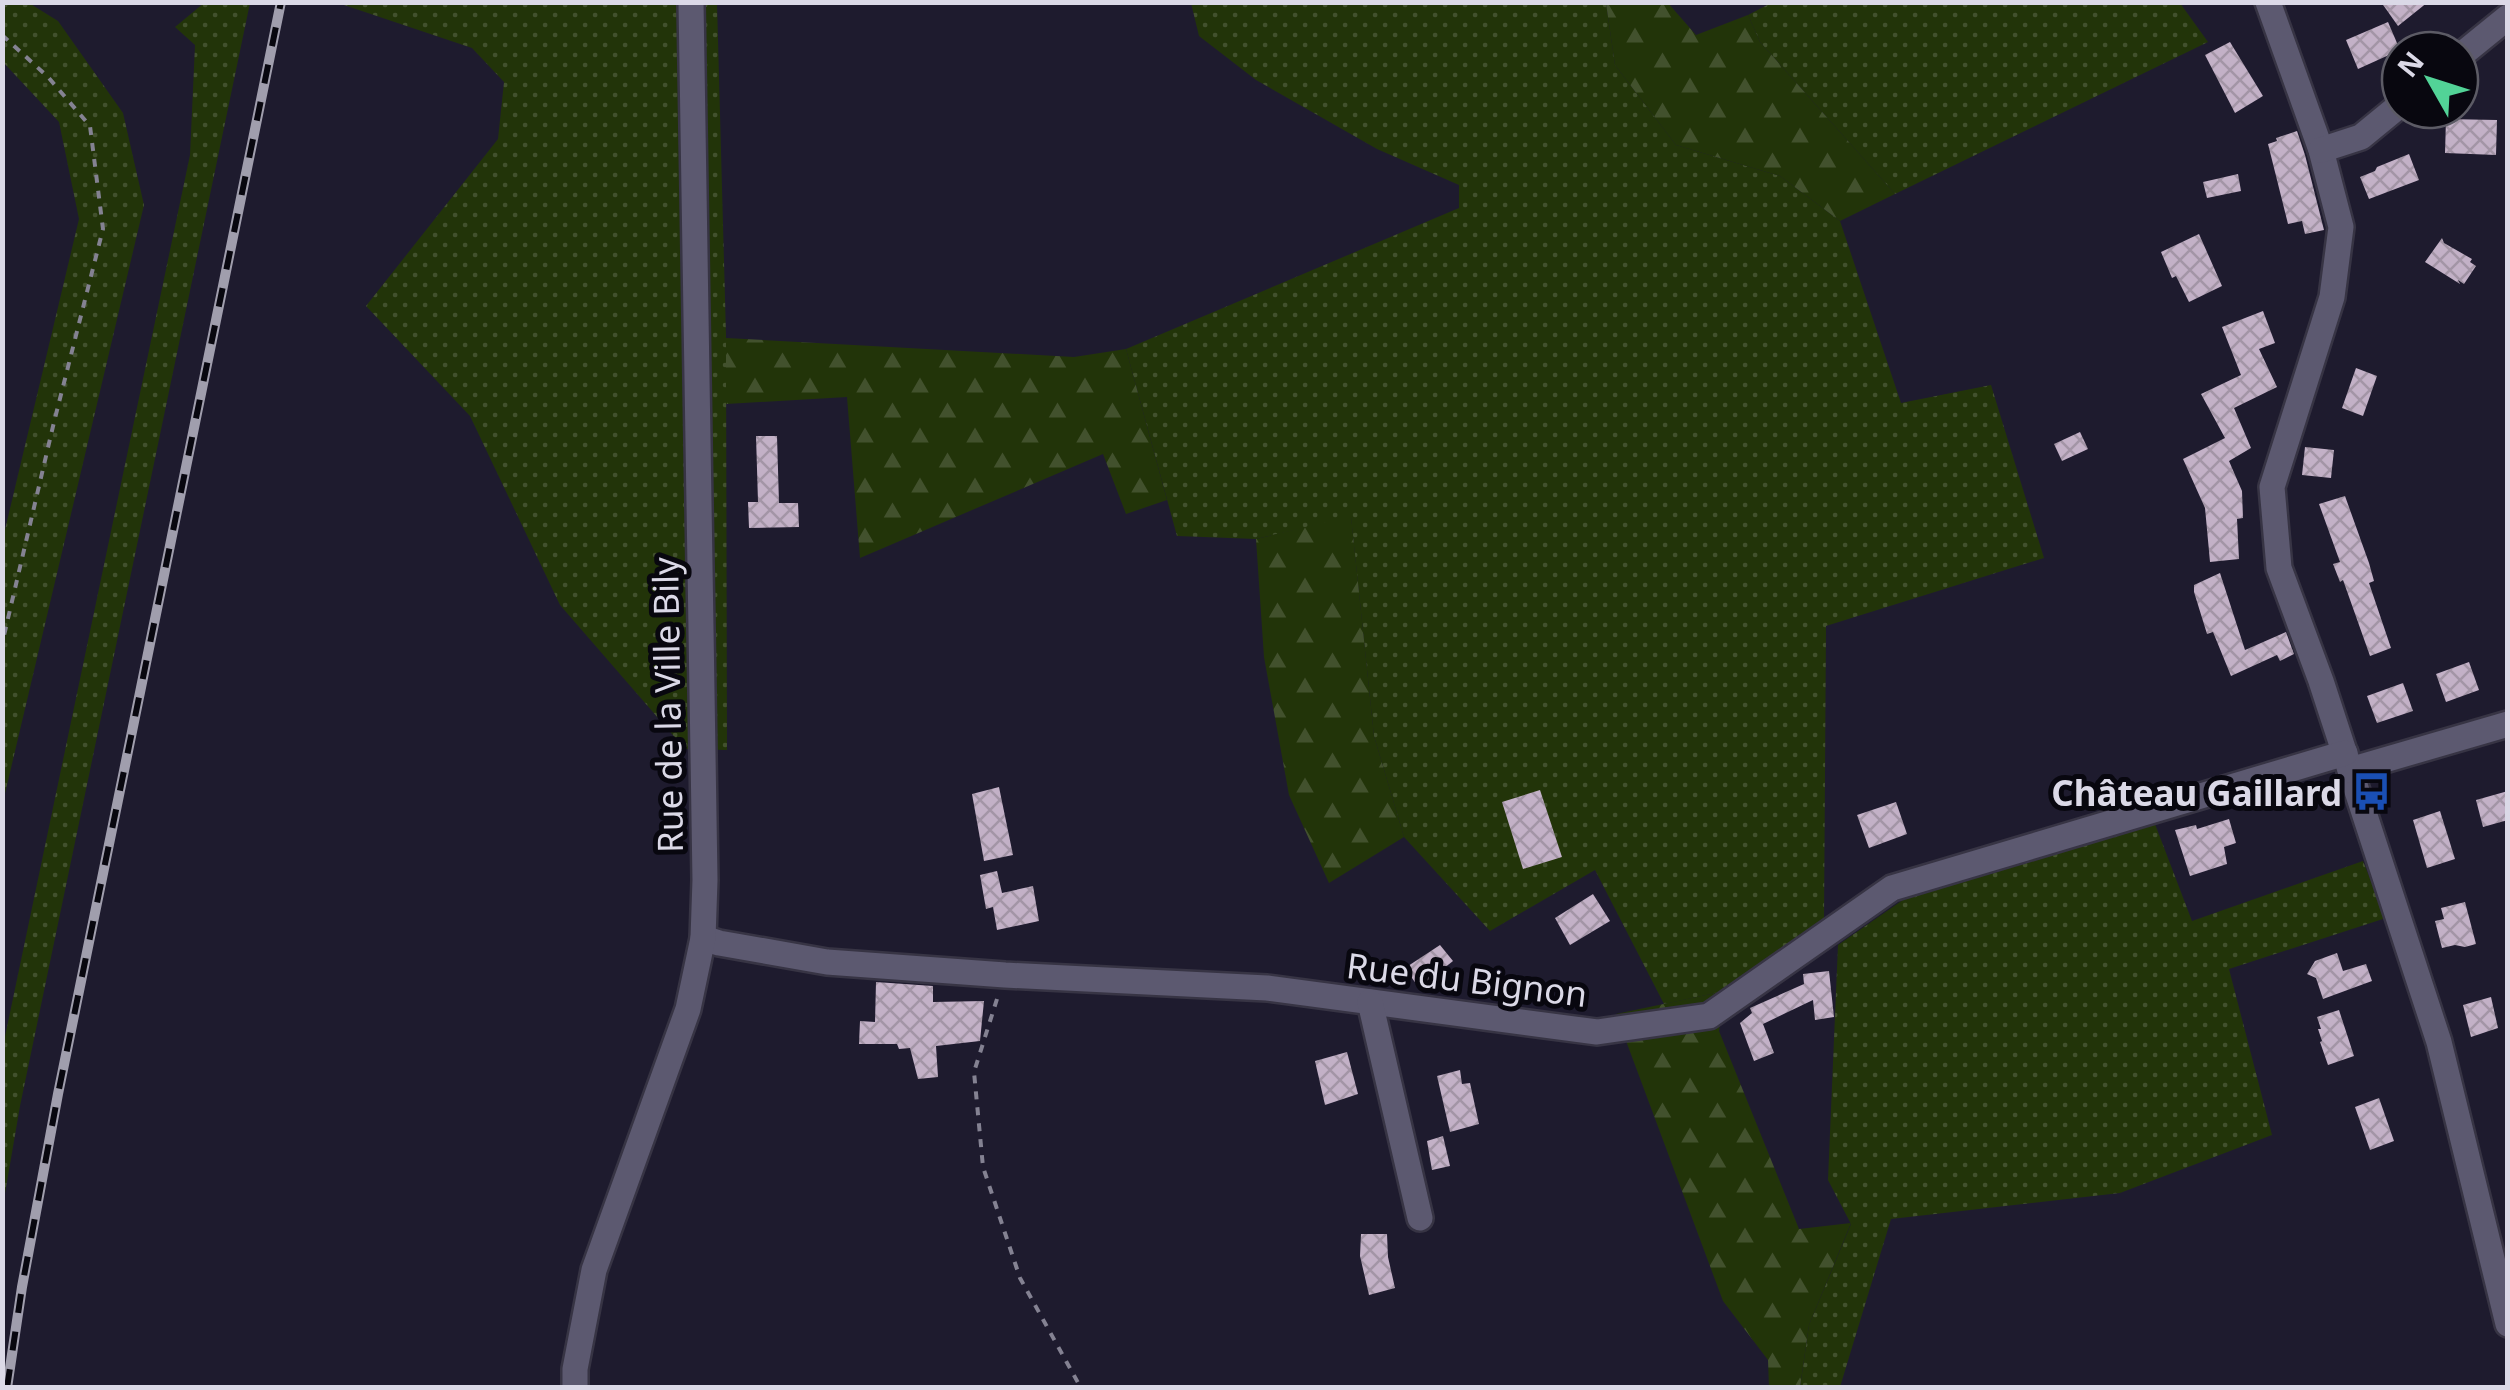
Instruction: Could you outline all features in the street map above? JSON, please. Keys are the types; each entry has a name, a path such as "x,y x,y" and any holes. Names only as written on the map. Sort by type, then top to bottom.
{"street":[{"name":"Rue de la Ville Bily","path":"576,1388 575,1369 594,1270 688,1009 702,938 705,880 691,2"},
{"path":"2268,2 2321,150 2341,228 2332,297 2272,487 2280,568 2439,1042 2508,1324"},
{"path":"2480,40 2508,17"},
{"path":"2321,150 2360,137 2380,120"},
{"name":"Rue du Bignon","path":"702,938 827,962 1267,988 1597,1032 1710,1016 1892,888 2348,762 2508,724"},
{"path":"1370,1002 1420,1218"}],"path":[{"path":"2,35 48,77 90,126 103,228 2,644"},
{"path":"1004,975 974,1072 982,1167 1020,1278 1080,1388"}],"green space":[{"path":"1773,2 2180,3 2208,42 1895,194 1760,42 1748,15"},
{"path":"3,3 29,3 58,21 123,113 144,205 3,802 3,538 79,219 59,122 3,62"},
{"path":"204,3 250,3 20,1106 3,1205 3,1046 190,155 195,45 175,27"},
{"path":"338,3 717,3 726,335 727,750 685,749 560,605 470,416 366,306 498,139 504,82 472,48"},
{"path":"1191,3 1606,3 1615,65 1676,145 1780,176 1840,221 1901,403 1991,385 2044,558 1826,626 1824,923 1725,991 1664,1004 1595,870 1490,931 1404,837 1374,736 1351,517 1256,539 1177,536 1126,349 1459,208 1459,185 1377,149 1256,80 1199,36"},
{"path":"1606,3 1668,3 1696,35 1748,15 1760,42 1895,194 1840,221 1780,176 1676,145 1615,65"},
{"path":"726,338 1074,357 1126,349 1167,500 1126,514 1103,454 860,558 847,397 726,404"},
{"path":"1351,516 1374,736 1404,837 1329,883 1289,795 1264,657 1256,539"},
{"path":"2155,824 2192,921 2363,861 2386,918 2229,969 2272,1135 2120,1193 1891,1219 1840,1387 1800,1388 1809,1325 1851,1224 1828,1180 1838,945 1910,895"},
{"path":"1725,991 1719,1031 1799,1229 1851,1223 1809,1325 1800,1387 1769,1387 1768,1360 1723,1301 1616,1014"}],"building":[{"path":"2381,2 2428,2 2398,26"},
{"path":"2388,22 2391,30 2380,30 2380,59 2358,69 2346,40"},
{"path":"2230,42 2263,96 2235,113 2205,55"},
{"path":"2480,120 2497,120 2496,155 2445,153 2446,130 2480,130"},
{"path":"2297,131 2324,230 2305,234 2302,221 2288,224 2268,144"},
{"path":"2409,154 2419,180 2369,199 2360,177"},
{"path":"2238,174 2241,191 2207,198 2203,182"},
{"path":"2199,234 2222,286 2189,302 2176,276 2172,278 2161,252"},
{"path":"2442,238 2476,266 2464,284 2425,262"},
{"path":"2263,311 2275,343 2259,349 2277,387 2234,408 2251,448 2229,461 2242,491 2243,518 2237,519 2239,559 2210,562 2205,508 2183,459 2225,438 2201,394 2241,375 2222,327"},
{"path":"2356,368 2377,376 2363,416 2342,408"},
{"path":"2080,432 2088,449 2062,461 2054,444"},
{"path":"756,436 777,436 779,503 798,503 799,527 749,528 748,502 758,502"},
{"path":"2305,447 2334,450 2331,478 2302,475"},
{"path":"2345,496 2369,563 2374,581 2369,583 2391,648 2370,656 2343,580 2340,582 2333,564 2340,562 2319,504"},
{"path":"2220,573 2245,650 2286,632 2294,654 2280,661 2277,655 2231,676 2213,632 2207,634 2194,592 2194,585"},
{"path":"2469,662 2479,690 2446,702 2436,674"},
{"path":"2403,683 2413,711 2377,723 2367,696"},
{"path":"999,787 1013,855 984,861 972,794"},
{"path":"1540,790 1562,857 1523,869 1502,802"},
{"path":"2508,791 2508,820 2483,827 2476,800"},
{"path":"1896,802 1907,834 1869,848 1857,815"},
{"path":"2440,811 2455,859 2427,868 2413,820"},
{"path":"2229,819 2236,843 2224,847 2227,864 2190,876 2175,830 2196,825 2197,829"},
{"path":"997,871 1002,893 1033,886 1039,921 997,930 993,907 986,909 980,875"},
{"path":"1593,894 1610,921 1570,945 1555,918"},
{"path":"2465,902 2476,944 2442,948 2435,921 2444,919 2441,908"},
{"path":"1440,945 1453,961 1419,988 1405,968"},
{"path":"2337,953 2343,971 2366,964 2372,981 2323,999 2316,978 2307,974 2315,961"},
{"path":"1829,971 1834,1017 1815,1020 1813,1000 1763,1024 1774,1053 1754,1061 1740,1023 1752,1013 1750,1008 1804,984 1803,974"},
{"path":"876,982 933,986 933,1002 984,1001 980,1041 936,1046 938,1077 918,1079 910,1048 859,1044 860,1021 875,1022"},
{"path":"2491,997 2498,1028 2471,1037 2463,1005"},
{"path":"2339,1010 2354,1056 2328,1065 2317,1017"},
{"path":"1347,1052 1358,1094 1325,1105 1315,1061"},
{"path":"1460,1070 1462,1084 1470,1083 1479,1124 1450,1132 1437,1076"},
{"path":"2379,1098 2394,1141 2370,1150 2355,1107"},
{"path":"1443,1136 1450,1166 1432,1170 1427,1141"},
{"path":"1361,1234 1387,1234 1395,1288 1369,1295 1360,1256"}],"railway":[{"path":"7,1388 58,1094 281,2"}],"place":[{"name":"Château Gaillard","path":"2372,792"}]}
